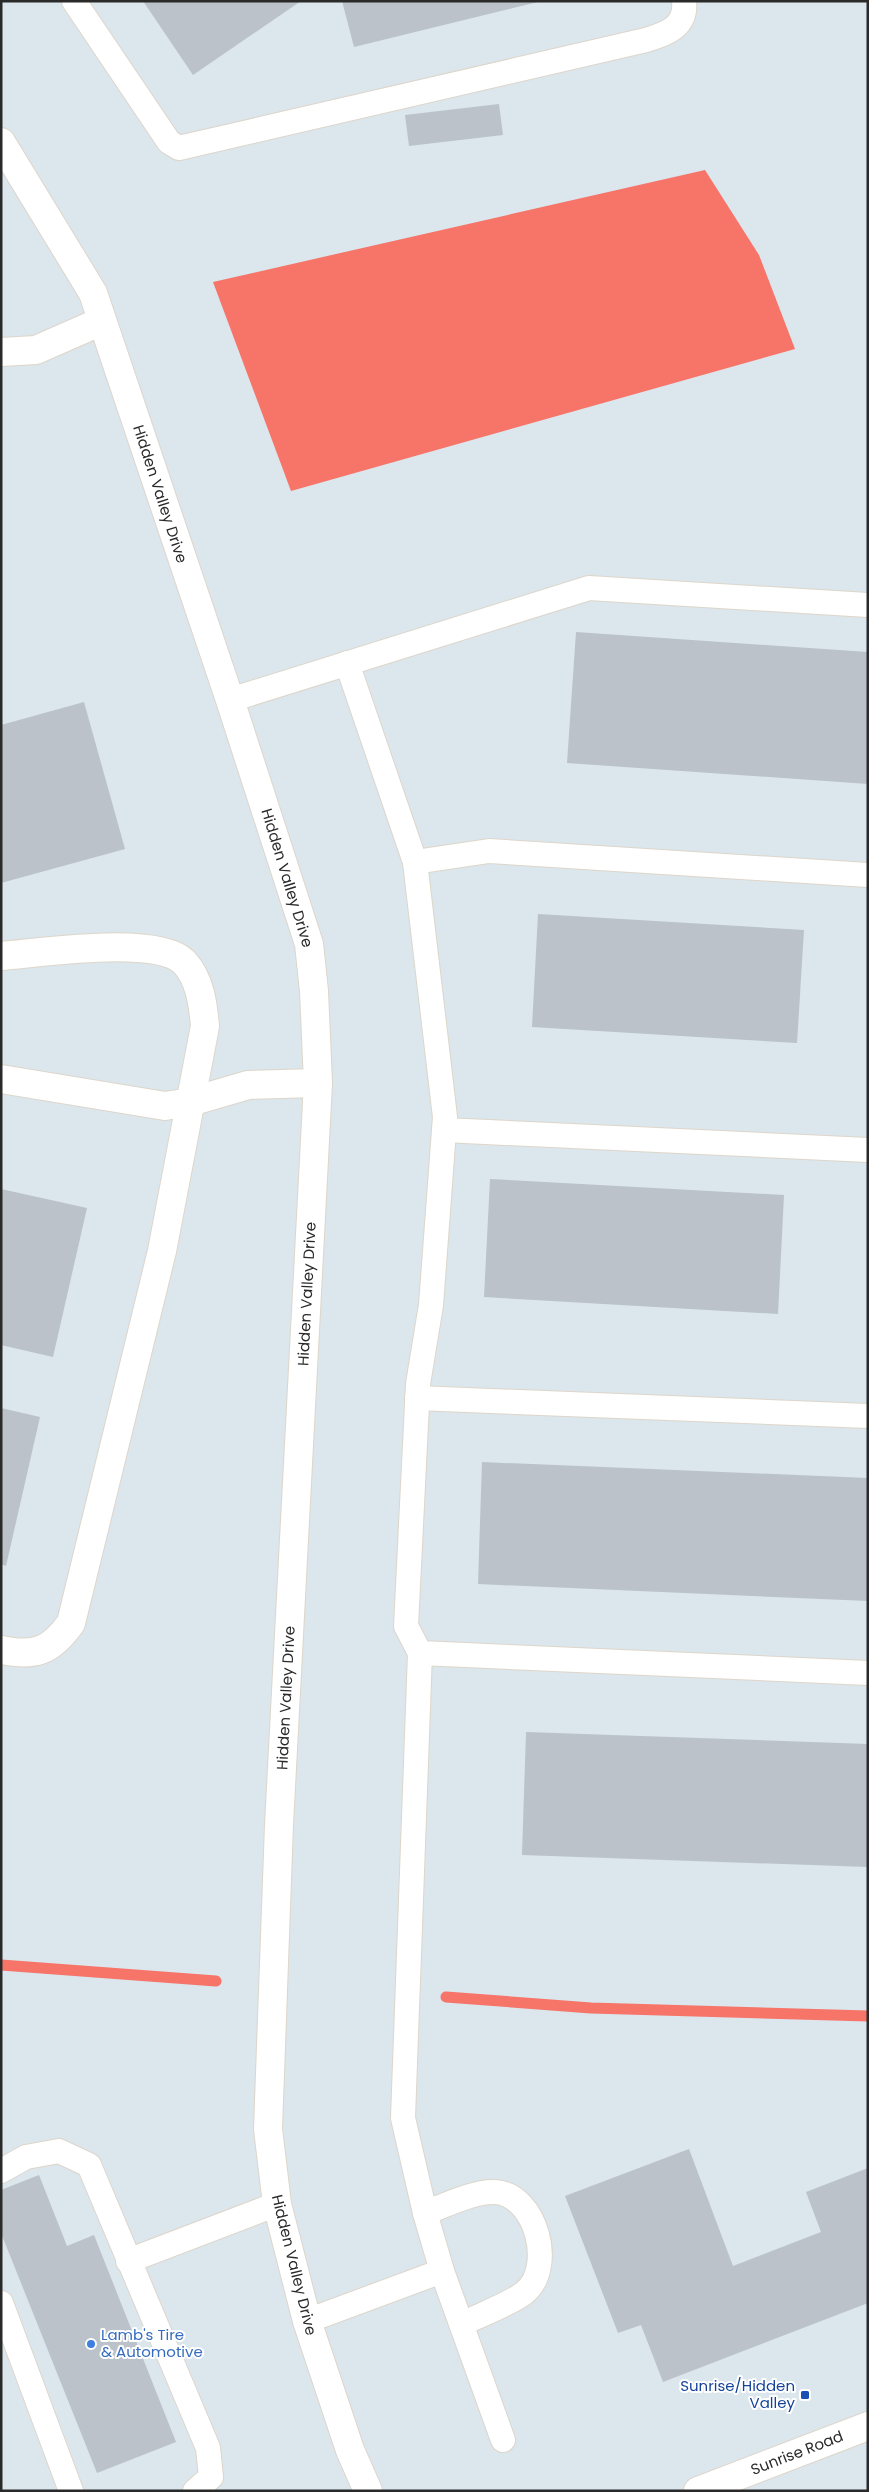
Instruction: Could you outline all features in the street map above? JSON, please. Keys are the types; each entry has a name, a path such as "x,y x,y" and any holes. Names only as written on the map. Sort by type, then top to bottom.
{"street":[{"name":"Hidden Valley Drive","path":"1,142 93,293 230,700 309,944 314,991 318,1083 279,1825 268,2129 277,2204 307,2320 350,2450 368,2491"},
{"path":"1,352 36,350 102,322"},
{"path":"1,956 135,946 167,951 184,962 203,998 205,1026 162,1251 71,1623 61,1638 49,1648 25,1653 1,1650"},
{"path":"1,1078 165,1106 190,1102 248,1085 318,1083"},
{"name":"Sunrise Road","path":"698,2491 868,2426"}],"lane":[{"path":"74,1 169,142 179,148 646,40 668,33 676,27 683,17 684,1"},
{"path":"230,700 589,588 868,605"},
{"path":"347,663 415,862 445,1117 431,1305 417,1398 406,1626 420,1653 403,2118 425,2213 442,2271 503,2440"},
{"path":"415,862 489,852 868,874"},
{"path":"444,1130 868,1150"},
{"path":"417,1398 868,1416"},
{"path":"420,1653 868,1673"},
{"path":"1,2171 26,2158 59,2151 88,2165 208,2448 211,2476 195,2491"},
{"path":"425,2213 466,2198 495,2192 517,2203 528,2214 537,2230 541,2252 538,2273 525,2293 462,2324"},
{"path":"128,2261 277,2204"},
{"path":"307,2320 442,2271"},
{"path":"1,2304 71,2491"}],"shaded area":[{"path":"705,170 759,255 795,349 291,491 213,282"}],"building":[{"path":"143,1 301,1 193,75"},
{"path":"342,1 538,1 538,2 354,47"},
{"path":"499,104 503,135 409,146 405,115"},
{"path":"576,632 868,652 868,784 567,763"},
{"path":"84,702 125,849 1,883 1,725"},
{"path":"538,914 804,930 797,1043 532,1027"},
{"path":"490,1179 784,1195 778,1314 484,1297"},
{"path":"1,1189 87,1208 53,1357 1,1345"},
{"path":"1,1408 40,1417 6,1566 1,1564"},
{"path":"482,1462 868,1478 868,1601 478,1584"},
{"path":"526,1732 868,1744 868,1867 522,1855"},
{"path":"689,2149 733,2266 821,2232 806,2192 868,2168 868,2303 663,2382 641,2325 618,2333 565,2196"},
{"name":"Lamb's Tire & Automotive","path":"39,2175 67,2246 94,2235 176,2442 97,2473 1,2233 1,2190"}],"waterway":[{"path":"1,1965 216,1981"},
{"path":"446,1997 591,2008 868,2016"}],"place":[{"name":"Lamb's Tire & Automotive","path":"91,2344"},
{"name":"Sunrise/Hidden Valley","path":"805,2395"}]}
